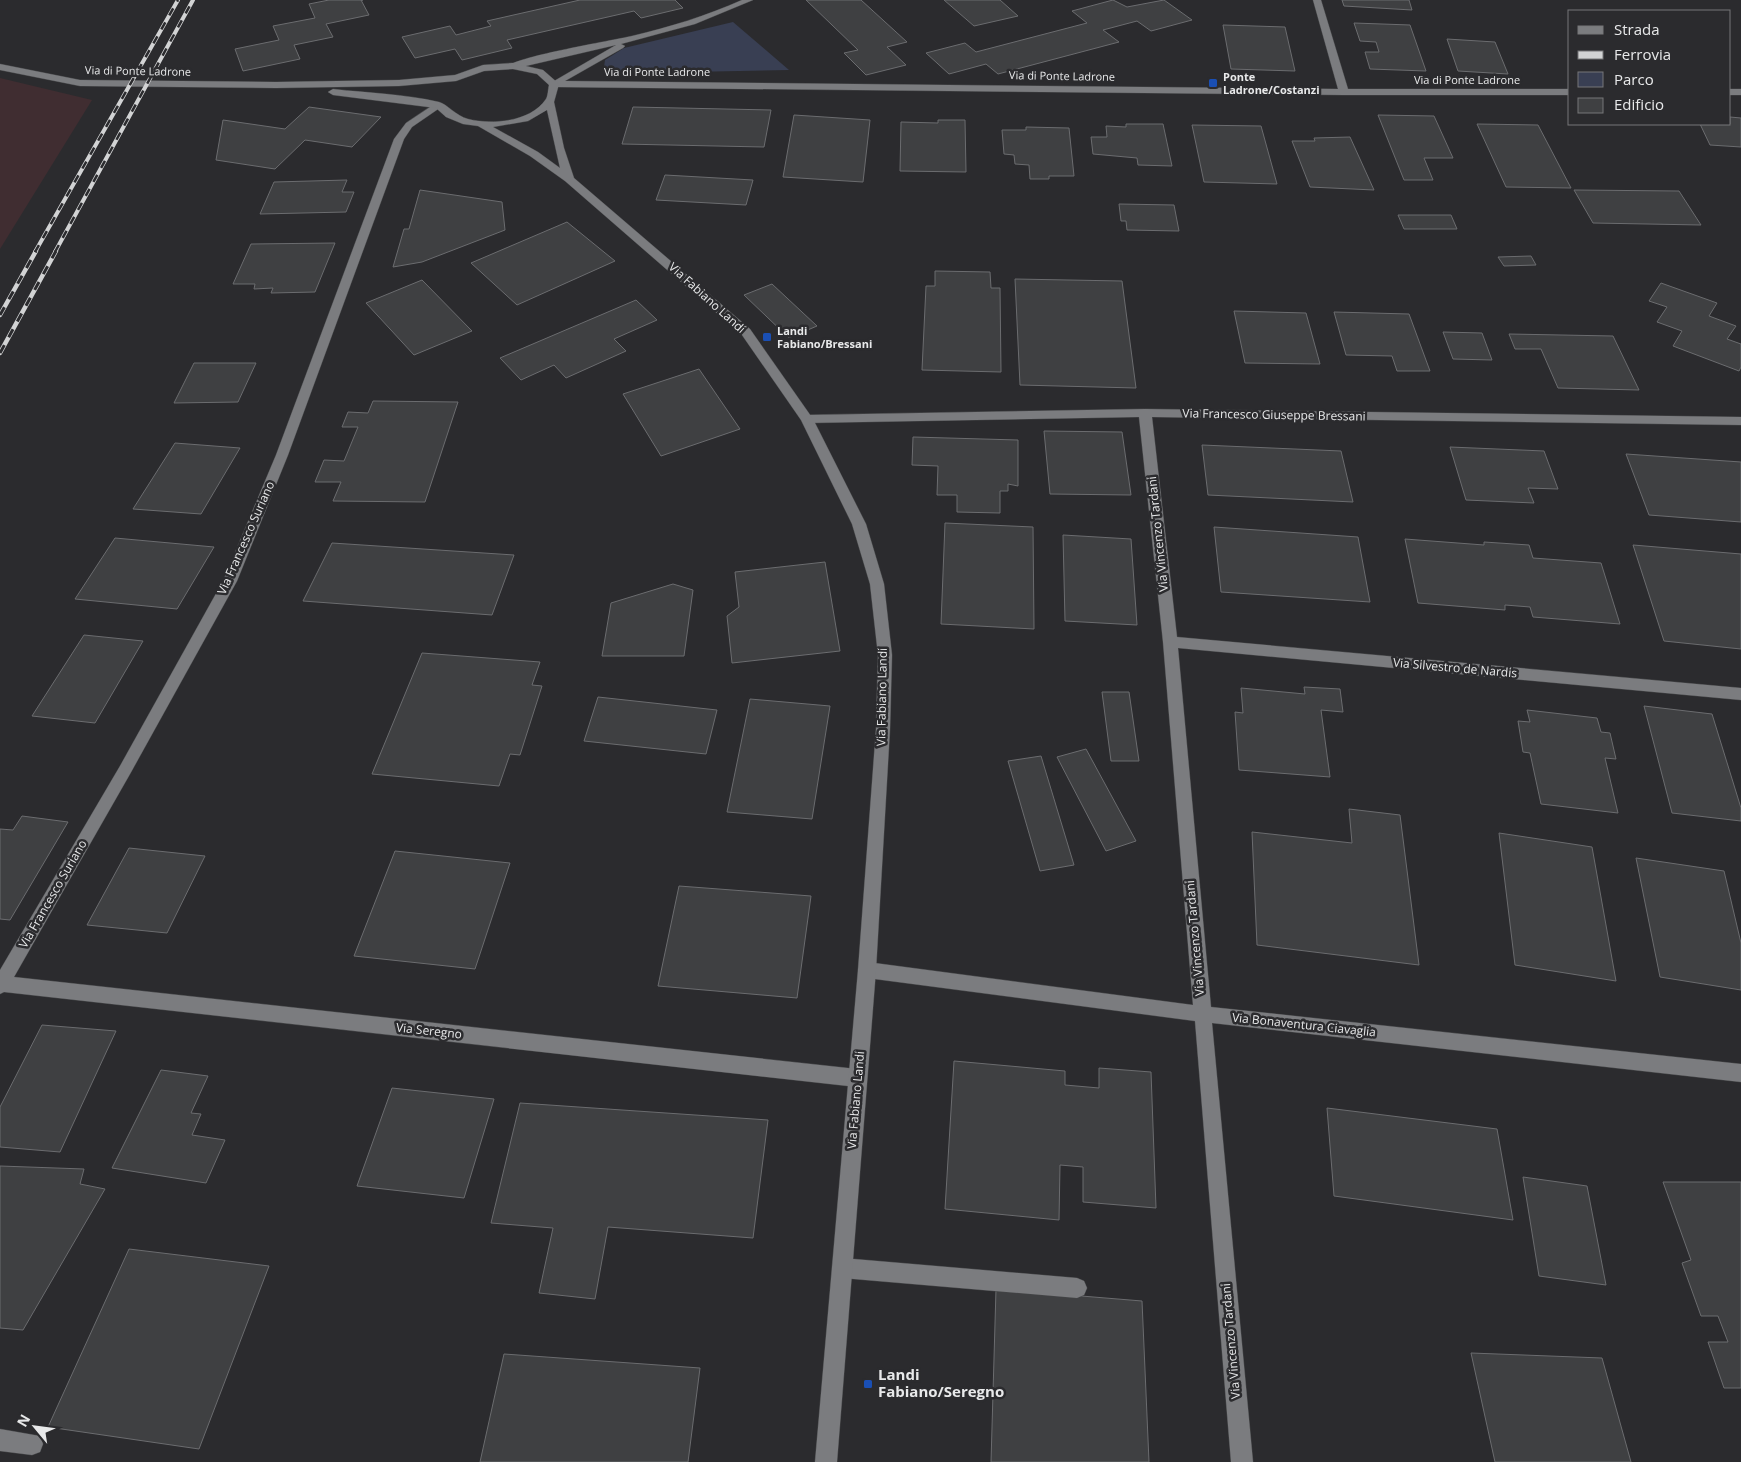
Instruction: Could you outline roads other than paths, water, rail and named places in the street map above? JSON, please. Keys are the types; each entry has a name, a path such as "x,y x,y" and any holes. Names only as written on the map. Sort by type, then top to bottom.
{"street":[{"path":"513,66 558,54 637,38 720,14 749,0"},
{"path":"1317,0 1344,92"},
{"path":"554,84 637,38"},
{"path":"440,97 444,112 453,118 482,125 498,124 527,117 550,103 555,94 554,84 540,72 513,66"},
{"name":"Via di Ponte Ladrone","path":"0,67 80,83 276,85 399,83 456,78 483,68 513,66"},
{"name":"Via Francesco Suriano","path":"1,985 125,770 230,581 282,455 398,140 409,126 440,97 456,78"},
{"name":"Via di Ponte Ladrone","path":"554,84 1344,92 1568,92"},
{"name":"Via di Ponte Ladrone","path":"276,85 440,97"},
{"path":"550,103 559,148 569,179"},
{"name":"Via Fabiano Landi","path":"482,125 534,154 569,179 746,332 807,419 858,524 877,584 885,655 883,729 867,970 826,1462"},
{"name":"Via Francesco Giuseppe Bressani","path":"807,419 1144,413 1741,421"},
{"name":"Via Vincenzo Tardani","path":"1144,413 1170,642 1201,1014 1242,1462"},
{"name":"Via Silvestro de Nardis","path":"1170,642 1741,694"},
{"name":"Via Bonaventura Ciavaglia","path":"867,970 1201,1014 1741,1073"},
{"name":"Via Seregno","path":"1,985 857,1078"},
{"path":"842,1268 1077,1288"},
{"path":"0,1440 32,1444"}],"railway":[{"path":"35,252 178,0"},
{"path":"55,252 193,0"},
{"path":"0,315 36,251"},
{"path":"0,353 56,251"}],"place":[{"name":"Ponte Ladrone/Costanzi","path":"1213,83"},
{"name":"Landi Fabiano/Bressani","path":"767,337"},
{"name":"Landi Fabiano/Seregno","path":"868,1384"}]}
